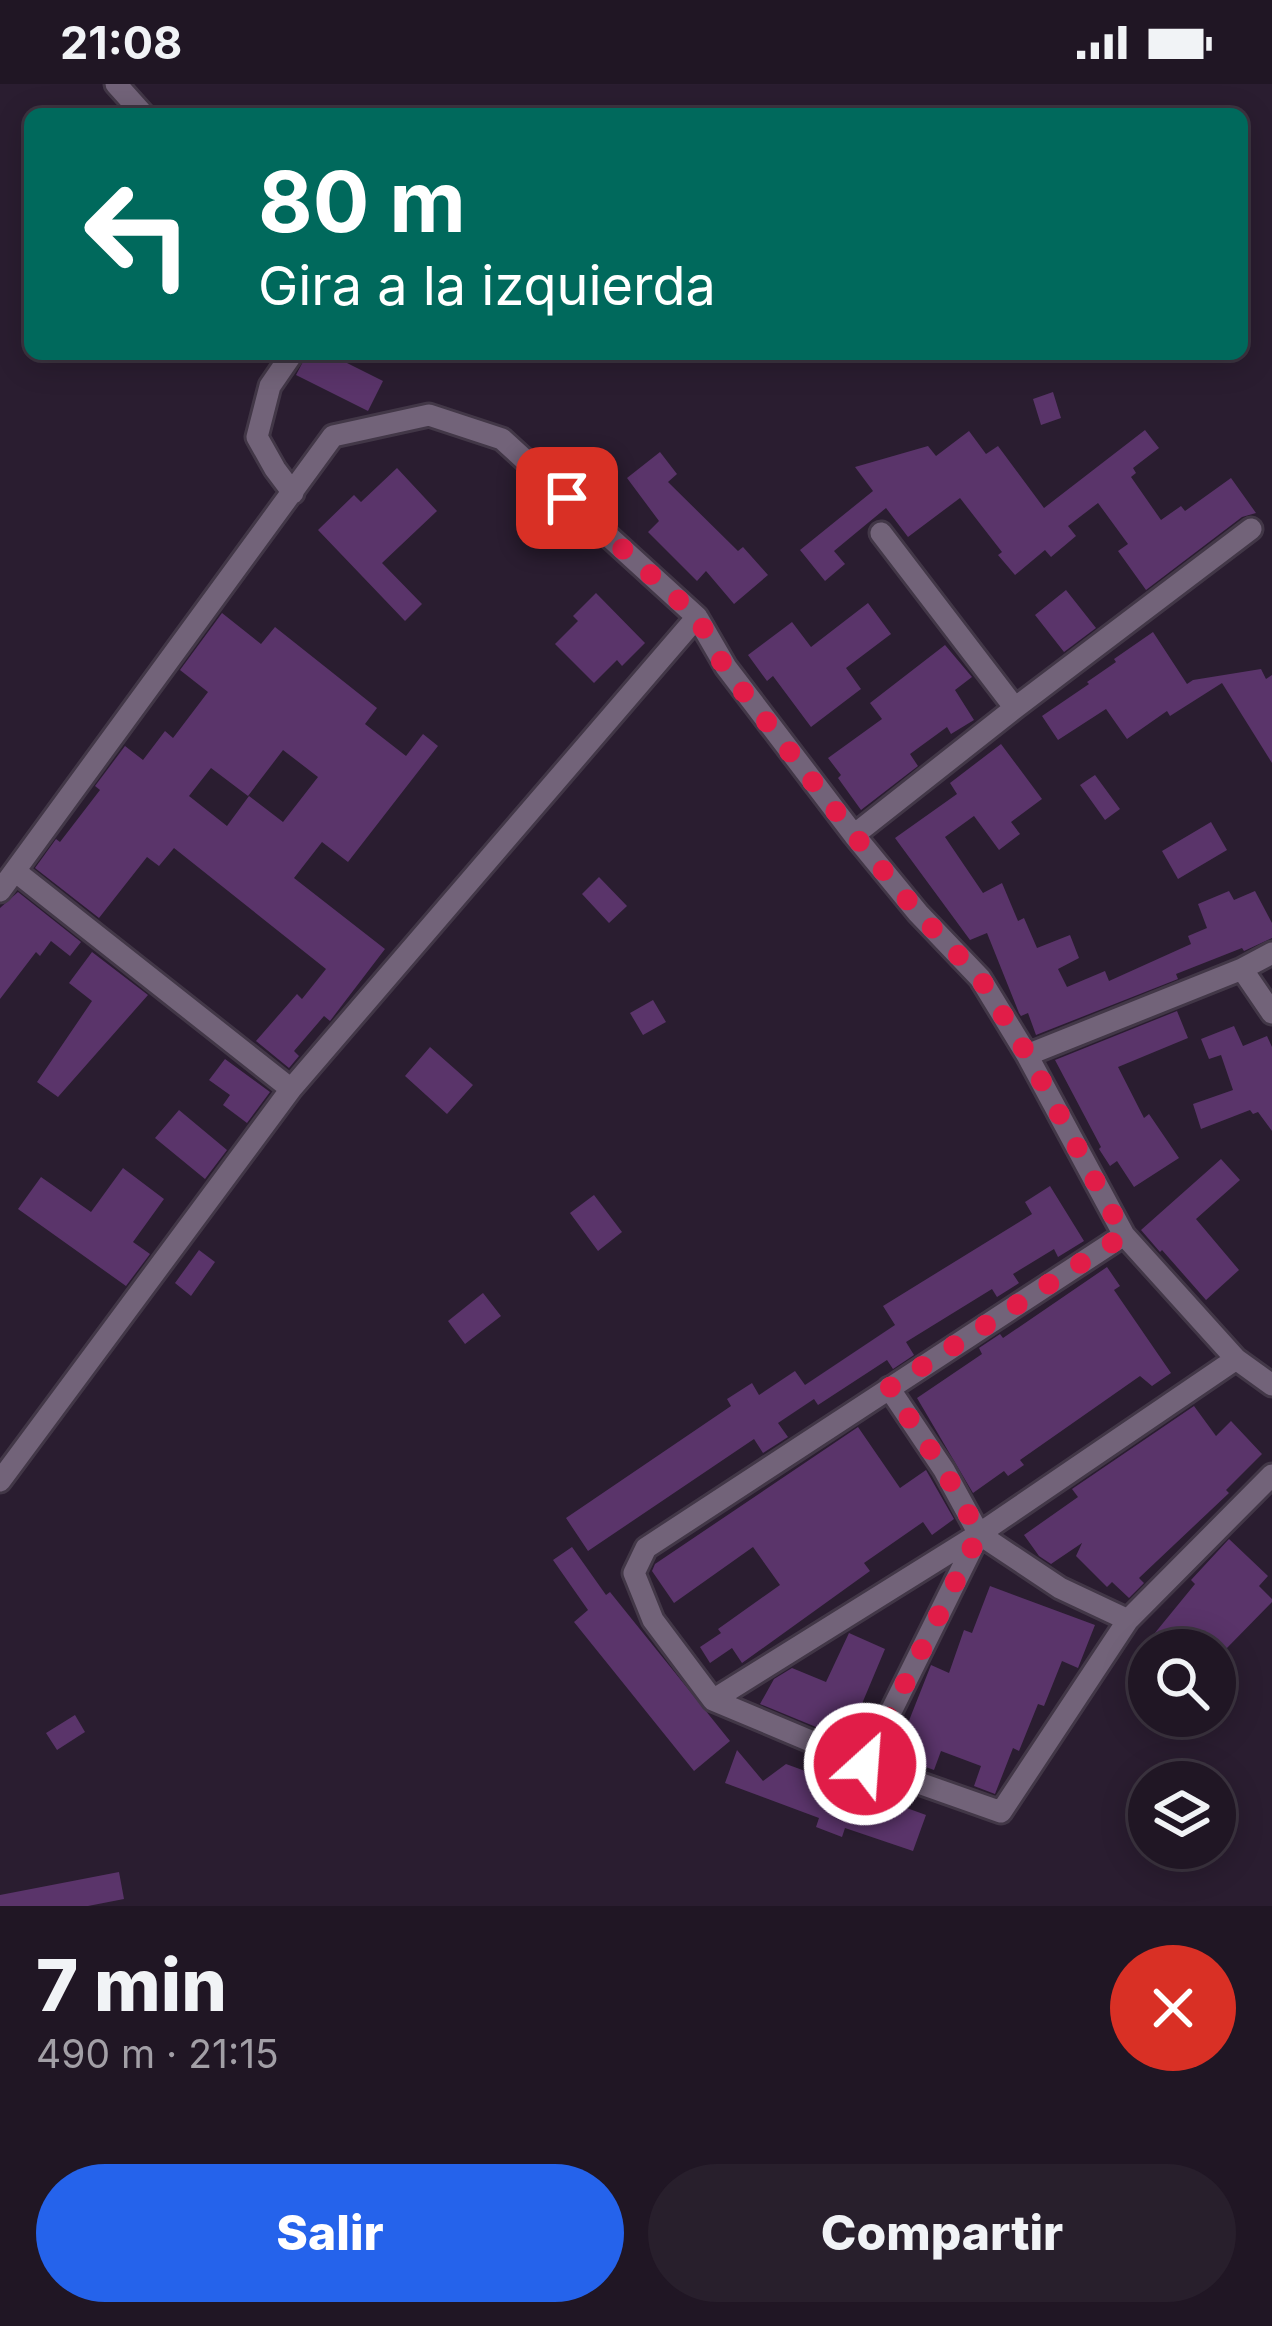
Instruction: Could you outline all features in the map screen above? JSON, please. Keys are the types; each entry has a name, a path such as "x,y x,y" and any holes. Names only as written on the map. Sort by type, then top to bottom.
{"street":[{"path":"116,84 137,108"},
{"path":"288,360 270,386 257,436 293,493"},
{"path":"0,891 333,436 429,416 502,439 697,617 725,668 854,835 980,978 1027,1054 1124,1235 1236,1358 1272,1385"},
{"path":"854,835 1251,529"},
{"path":"881,532 1015,708"},
{"path":"0,1481 291,1089 697,617"},
{"path":"15,871 291,1089"},
{"path":"1027,1054 1242,969 1272,952"},
{"path":"1242,969 1272,1013"},
{"path":"1124,1235 646,1548 634,1573 652,1620 713,1700 865,1764 1000,1812 1128,1620 1272,1474"},
{"path":"713,1700 979,1534 1236,1358"},
{"path":"889,1388 944,1470 979,1534 1060,1588 1128,1620"},
{"path":"865,1764 979,1534"}],"building":[{"path":"304,360 341,360 383,381 368,411 296,375"},
{"path":"1053,392 1061,418 1041,425 1033,399"},
{"path":"1145,430 1159,448 1133,468 1136,473 1131,477 1161,520 1181,506 1185,511 1231,478 1256,513 1242,517 1146,590 1118,551 1128,544 1098,503 1068,526 1076,536 1051,557 1045,550 1015,575 960,498 908,537 886,508 834,551 845,564 825,581 800,550 873,491 855,467 928,446 936,456 969,431 986,454 998,446 1044,508"},
{"path":"660,452 677,474 668,482 768,575 734,604 706,571 697,581 648,532 659,521 627,478"},
{"path":"397,468 437,511 382,563 422,604 405,621 318,530 354,495 361,502"},
{"path":"1066,590 1096,628 1064,652 1035,615"},
{"path":"596,593 645,643 622,666 617,660 594,683 555,644"},
{"path":"868,603 891,634 846,668 861,689 811,727 773,676 767,681 748,655 792,622 811,647"},
{"path":"222,613 261,644 275,627 377,708 365,724 406,756 423,734 438,746 348,862 322,842 294,878 385,949 330,1021 324,1016 294,1051 299,1056 289,1068 256,1041 297,994 302,999 326,969 174,848 159,866 147,857 99,918 35,868 100,790 95,786 125,746 143,760 165,731 173,738 208,692 180,670","holes":["283,750 318,777 283,822 249,796 227,826 189,796 211,768 248,796"]},
{"path":"1153,632 1187,684 1261,669 1266,679 1272,675 1272,763 1222,683 1170,716 1167,711 1127,739 1106,709 1058,740 1042,716"},
{"path":"945,645 972,677 955,690 974,720 951,734 947,727 910,754 918,766 861,810 828,758 882,719 870,703"},
{"path":"1001,744 1042,799 1011,822 1020,834 999,850 974,816 945,837 983,893 1002,883 1018,921 1024,918 1037,948 1070,935 1079,958 1058,969 1067,987 1105,971 1109,981 1191,944 1188,936 1207,928 1198,904 1229,891 1234,900 1255,891 1272,923 1272,938 1036,1035 1028,1013 1019,1013 987,933 970,940 895,838 957,794 950,783"},
{"path":"1095,775 1120,809 1105,820 1080,785"},
{"path":"1211,822 1227,850 1178,879 1162,851"},
{"path":"599,877 627,906 609,923 582,894"},
{"path":"18,892 81,942 70,956 51,941 40,956 36,952 0,999 0,908"},
{"path":"92,952 148,995 58,1097 37,1082 92,1001 69,983"},
{"path":"653,1000 666,1022 643,1035 630,1013"},
{"path":"1177,1011 1188,1038 1118,1067 1144,1118 1149,1114 1179,1158 1134,1187 1117,1161 1110,1166 1099,1149 1055,1060"},
{"path":"1234,1026 1243,1046 1267,1036 1272,1047 1272,1131 1258,1112 1250,1110 1201,1129 1193,1104 1233,1090 1221,1055 1209,1059 1201,1039"},
{"path":"430,1047 473,1085 447,1114 405,1076"},
{"path":"225,1059 270,1092 247,1123 223,1105 230,1095 209,1080"},
{"path":"179,1110 227,1150 205,1179 155,1138"},
{"path":"1221,1159 1240,1180 1196,1219 1239,1270 1206,1300 1141,1230"},
{"path":"123,1168 164,1199 133,1242 150,1254 126,1286 18,1209 41,1177 91,1212"},
{"path":"1050,1186 1084,1241 1058,1257 1054,1249 1013,1274 1019,1283 997,1297 992,1289 906,1342 914,1355 893,1369 887,1360 818,1405 814,1399 778,1423 788,1437 763,1453 754,1439 588,1551 566,1518 731,1406 727,1399 752,1383 759,1395 795,1371 805,1385 895,1325 883,1306 1032,1214 1025,1202"},
{"path":"594,1195 622,1232 598,1251 570,1213"},
{"path":"199,1250 215,1262 191,1296 175,1283"},
{"path":"1107,1267 1120,1286 1114,1290 1171,1373 1152,1386 1140,1376 1020,1460 1024,1465 1008,1476 1004,1471 973,1493 917,1398 982,1354 979,1348 1000,1334 1003,1338"},
{"path":"483,1293 501,1316 465,1344 448,1321"},
{"path":"1194,1406 1216,1436 1231,1421 1262,1454 1226,1490 1229,1493 1139,1578 1144,1583 1129,1598 1112,1582 1107,1587 1076,1556 1082,1543 1051,1564 1039,1556 1024,1535 1078,1497 1072,1489"},
{"path":"858,1427 900,1488 926,1470 954,1519 932,1535 923,1522 864,1563 870,1571 742,1663 732,1648 710,1663 700,1647 780,1585 753,1547 674,1603 652,1571 655,1564"},
{"path":"1229,1539 1268,1576 1259,1586 1272,1602 1236,1639 1236,1629 1158,1629 1195,1584 1191,1580"},
{"path":"572,1547 606,1595 610,1592 730,1741 694,1771 574,1622 588,1610 553,1560"},
{"path":"990,1586 1095,1625 1078,1668 1062,1661 1019,1751 1013,1748 995,1794 974,1786 981,1766 941,1751 934,1770 895,1756 931,1665 949,1673 964,1630 972,1633"},
{"path":"849,1633 885,1649 856,1718 862,1720 850,1741 760,1704 774,1679 792,1668 826,1682"},
{"path":"75,1715 85,1732 57,1750 46,1733"},
{"path":"737,1750 763,1781 786,1764 926,1815 913,1851 845,1828 842,1837 816,1827 819,1818 725,1783"},
{"path":"119,1872 124,1899 88,1906 0,1906 0,1895"}],"route":[{"path":"567,498 697,617 725,668 854,835 980,978 1027,1054 1124,1235 889,1388 944,1470 979,1534 865,1764"}]}
